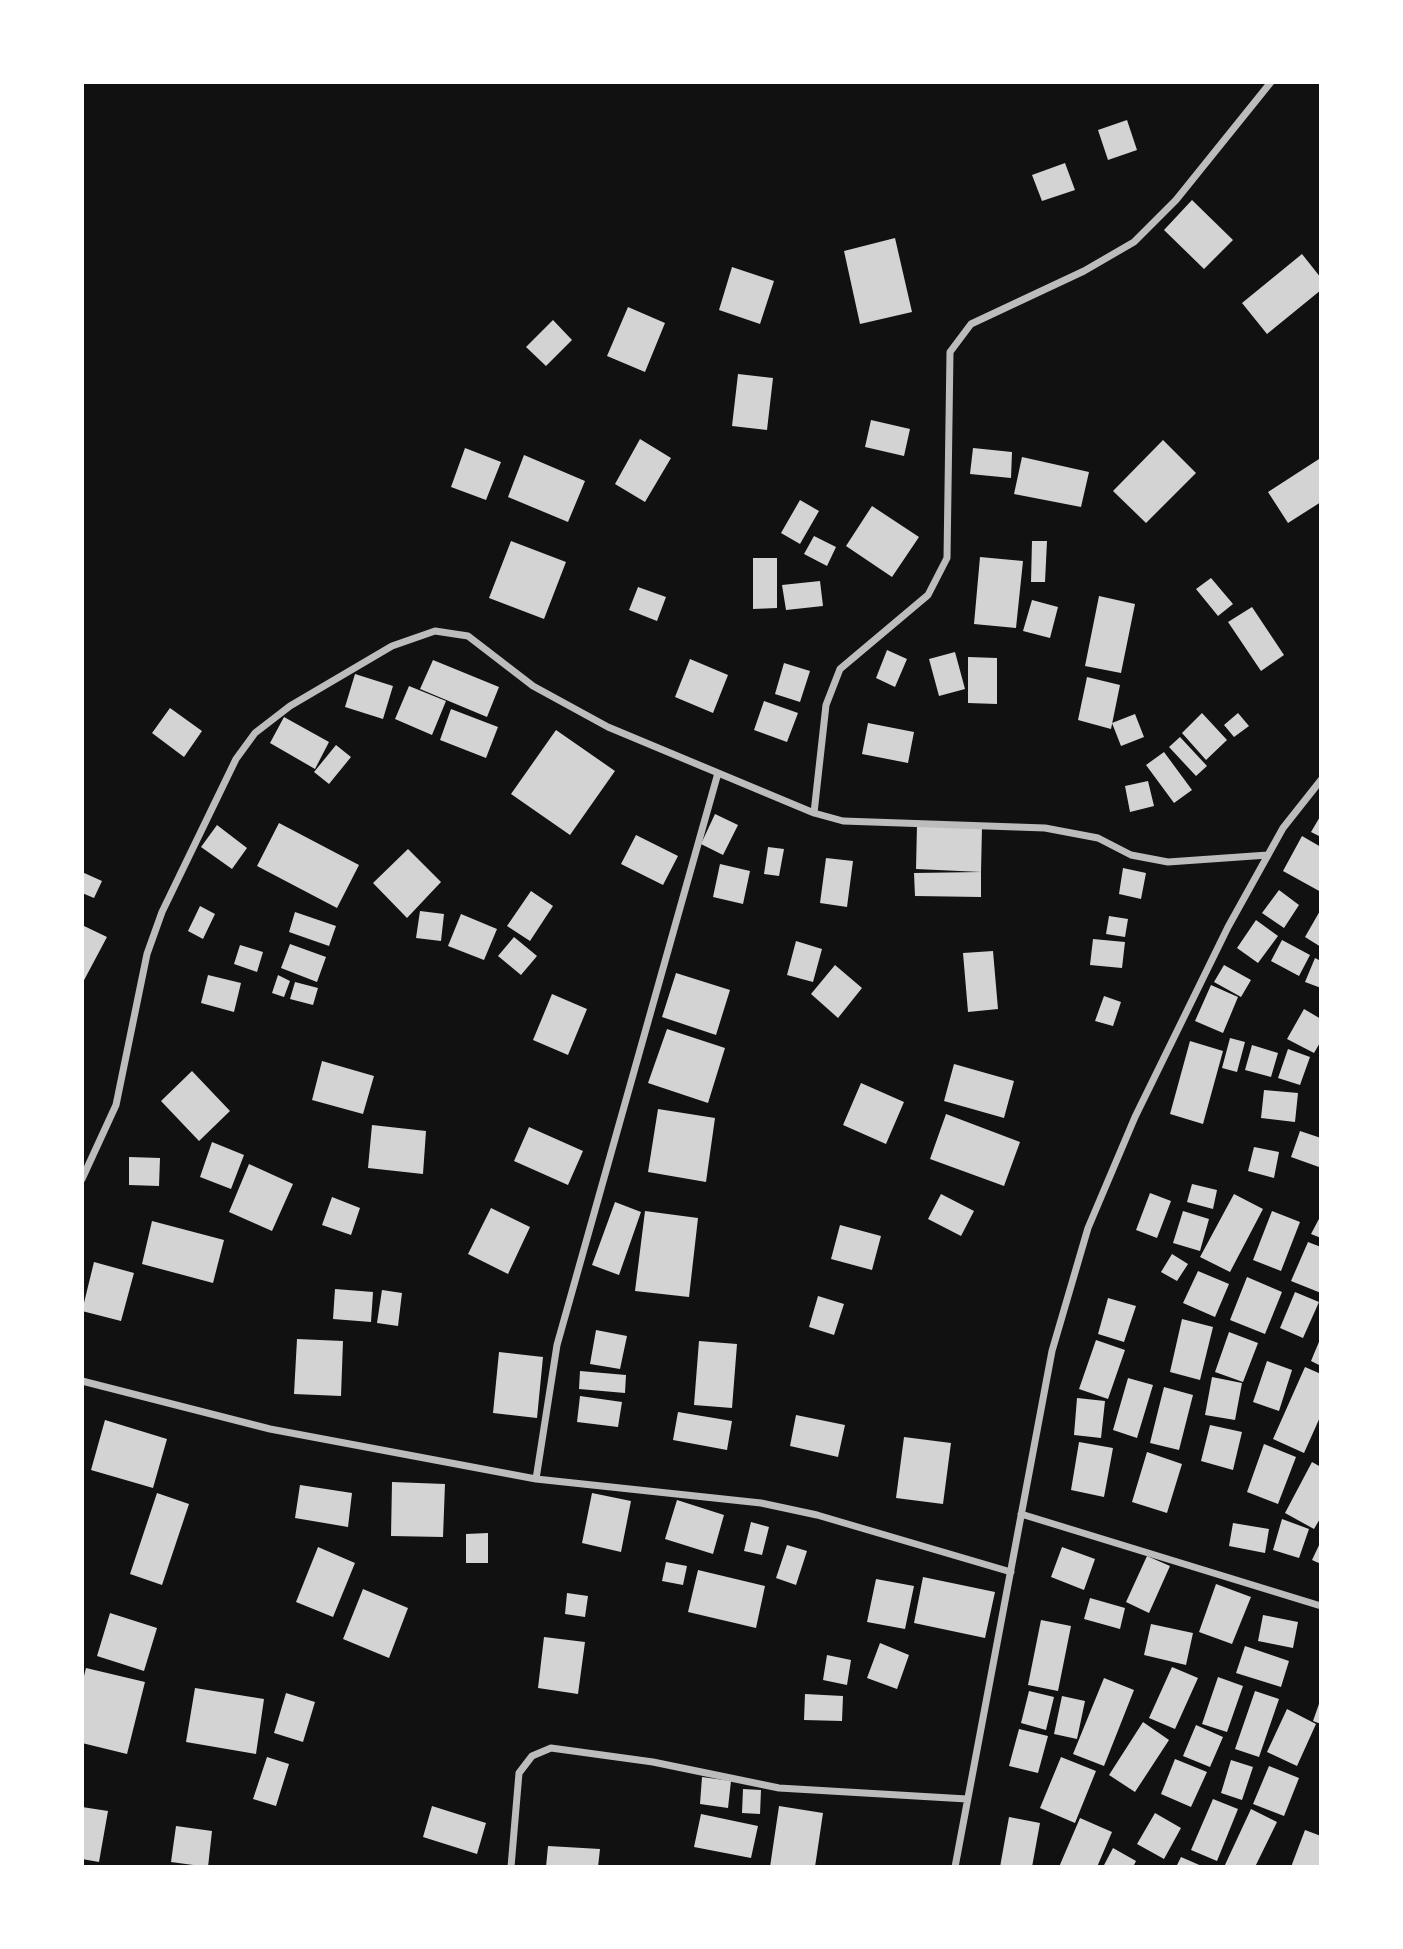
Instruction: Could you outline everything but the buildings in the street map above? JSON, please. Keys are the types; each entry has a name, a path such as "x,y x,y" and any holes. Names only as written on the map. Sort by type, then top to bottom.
{"street":[{"path":"814,813 826,705 841,668 928,595 947,558 950,352 971,324 1084,271 1134,242 1176,200 1271,82"},
{"path":"82,1179 116,1105 147,954 162,912 236,758 255,733 290,706 391,646 435,631 468,636 533,686 587,715 814,813 843,821 1045,828 1098,838 1131,855 1168,862 1268,855"},
{"path":"536,1479 561,1332 718,773"},
{"path":"955,1867 1052,1351 1088,1228 1135,1117 1228,926 1283,828 1321,779"},
{"path":"82,1381 270,1429 536,1479 761,1503 817,1515 1010,1572"},
{"path":"1021,1514 1321,1606"},
{"path":"511,1867 519,1773 532,1756 551,1748 653,1762 779,1788 967,1799"}]}
